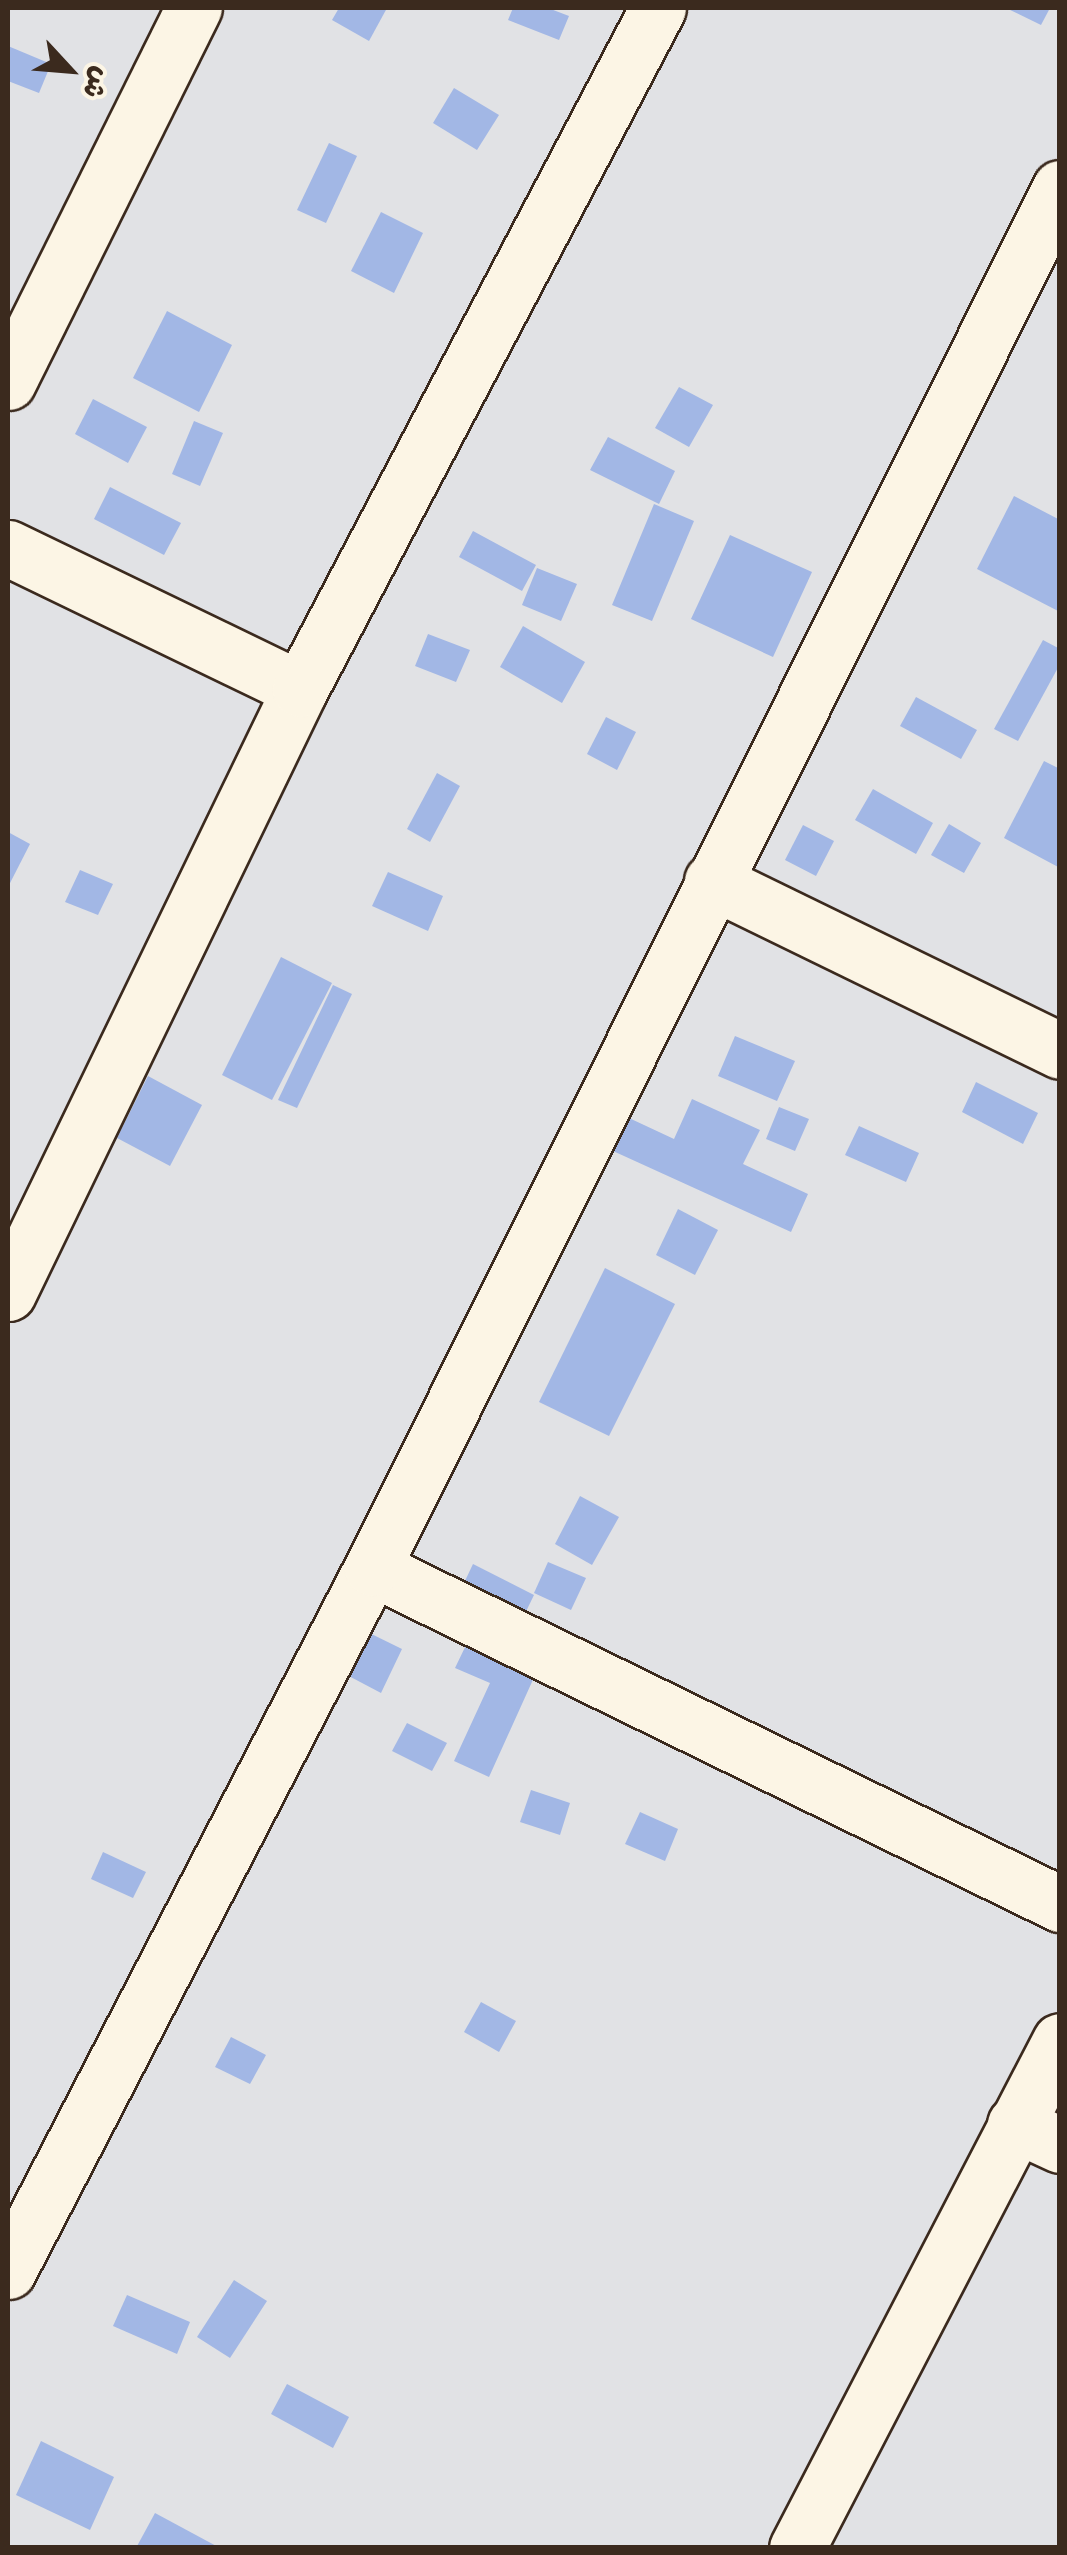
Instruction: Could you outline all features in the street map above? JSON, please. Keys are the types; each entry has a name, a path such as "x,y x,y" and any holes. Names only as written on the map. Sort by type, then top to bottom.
{"street":[{"path":"8,382 194,8"},
{"path":"8,1293 300,689 658,8"},
{"path":"8,2271 372,1568 1060,188"},
{"path":"8,548 300,689"},
{"path":"712,882 1060,1051"},
{"path":"372,1568 1060,1904"},
{"path":"796,2548 1037,2135 1060,2040"}],"building":[{"path":"339,8 387,8 369,41 332,20"},
{"path":"513,8 548,8 569,16 559,40 508,20"},
{"path":"1006,8 1050,8 1041,25"},
{"path":"8,46 51,64 39,93 8,81"},
{"path":"454,88 499,115 477,150 433,123"},
{"path":"329,143 357,156 326,223 297,210"},
{"path":"381,212 423,233 394,293 351,271"},
{"path":"167,311 232,345 199,412 133,378"},
{"path":"679,387 713,405 689,447 655,428"},
{"path":"93,399 147,427 128,463 75,434"},
{"path":"194,421 223,433 200,486 172,474"},
{"path":"608,437 675,471 659,504 590,470"},
{"path":"110,487 181,523 164,555 94,519"},
{"path":"1014,496 1060,520 1060,612 977,569"},
{"path":"654,504 694,521 652,621 612,605"},
{"path":"473,531 536,565 522,591 459,557"},
{"path":"730,535 812,572 773,657 691,619"},
{"path":"537,568 577,584 561,621 522,605"},
{"path":"523,626 585,662 562,703 500,667"},
{"path":"428,634 470,650 456,682 415,666"},
{"path":"1043,640 1060,649 1060,664 1018,741 994,729"},
{"path":"916,697 977,730 961,759 900,726"},
{"path":"606,717 636,732 617,770 587,754"},
{"path":"1044,761 1060,769 1060,868 1004,838"},
{"path":"437,773 460,786 430,842 407,829"},
{"path":"873,789 933,823 916,854 855,820"},
{"path":"949,824 981,843 964,873 931,855"},
{"path":"803,825 834,841 816,876 785,860"},
{"path":"8,832 30,844 8,887"},
{"path":"80,870 113,884 98,915 65,902"},
{"path":"388,872 443,896 428,931 372,906"},
{"path":"281,957 332,983 272,1100 222,1075"},
{"path":"333,985 352,994 297,1108 278,1100"},
{"path":"735,1036 795,1061 777,1101 718,1076"},
{"path":"148,1076 202,1105 170,1166 117,1138"},
{"path":"976,1082 1038,1113 1023,1144 962,1112"},
{"path":"692,1099 760,1130 743,1164 808,1194 791,1232 613,1151 629,1118 674,1139"},
{"path":"779,1107 809,1119 795,1151 766,1139"},
{"path":"859,1126 919,1153 906,1182 845,1155"},
{"path":"678,1209 718,1230 695,1275 656,1255"},
{"path":"605,1268 675,1304 609,1436 539,1402"},
{"path":"580,1496 619,1517 592,1565 555,1544"},
{"path":"548,1562 586,1578 571,1610 534,1593"},
{"path":"473,1564 534,1595 516,1632 455,1602"},
{"path":"347,1622 402,1649 381,1693 326,1664"},
{"path":"468,1641 536,1673 489,1777 454,1761 490,1683 455,1668"},
{"path":"407,1723 447,1743 432,1771 392,1751"},
{"path":"531,1790 570,1803 560,1835 520,1822"},
{"path":"640,1812 678,1829 665,1861 625,1844"},
{"path":"103,1852 146,1872 133,1898 91,1879"},
{"path":"481,2002 516,2021 499,2052 464,2032"},
{"path":"231,2037 266,2055 250,2084 215,2067"},
{"path":"234,2280 267,2301 230,2358 197,2337"},
{"path":"127,2295 190,2322 177,2354 113,2326"},
{"path":"287,2384 349,2417 333,2448 271,2414"},
{"path":"41,2441 114,2477 90,2530 16,2495"},
{"path":"155,2513 220,2548 136,2548"}]}
